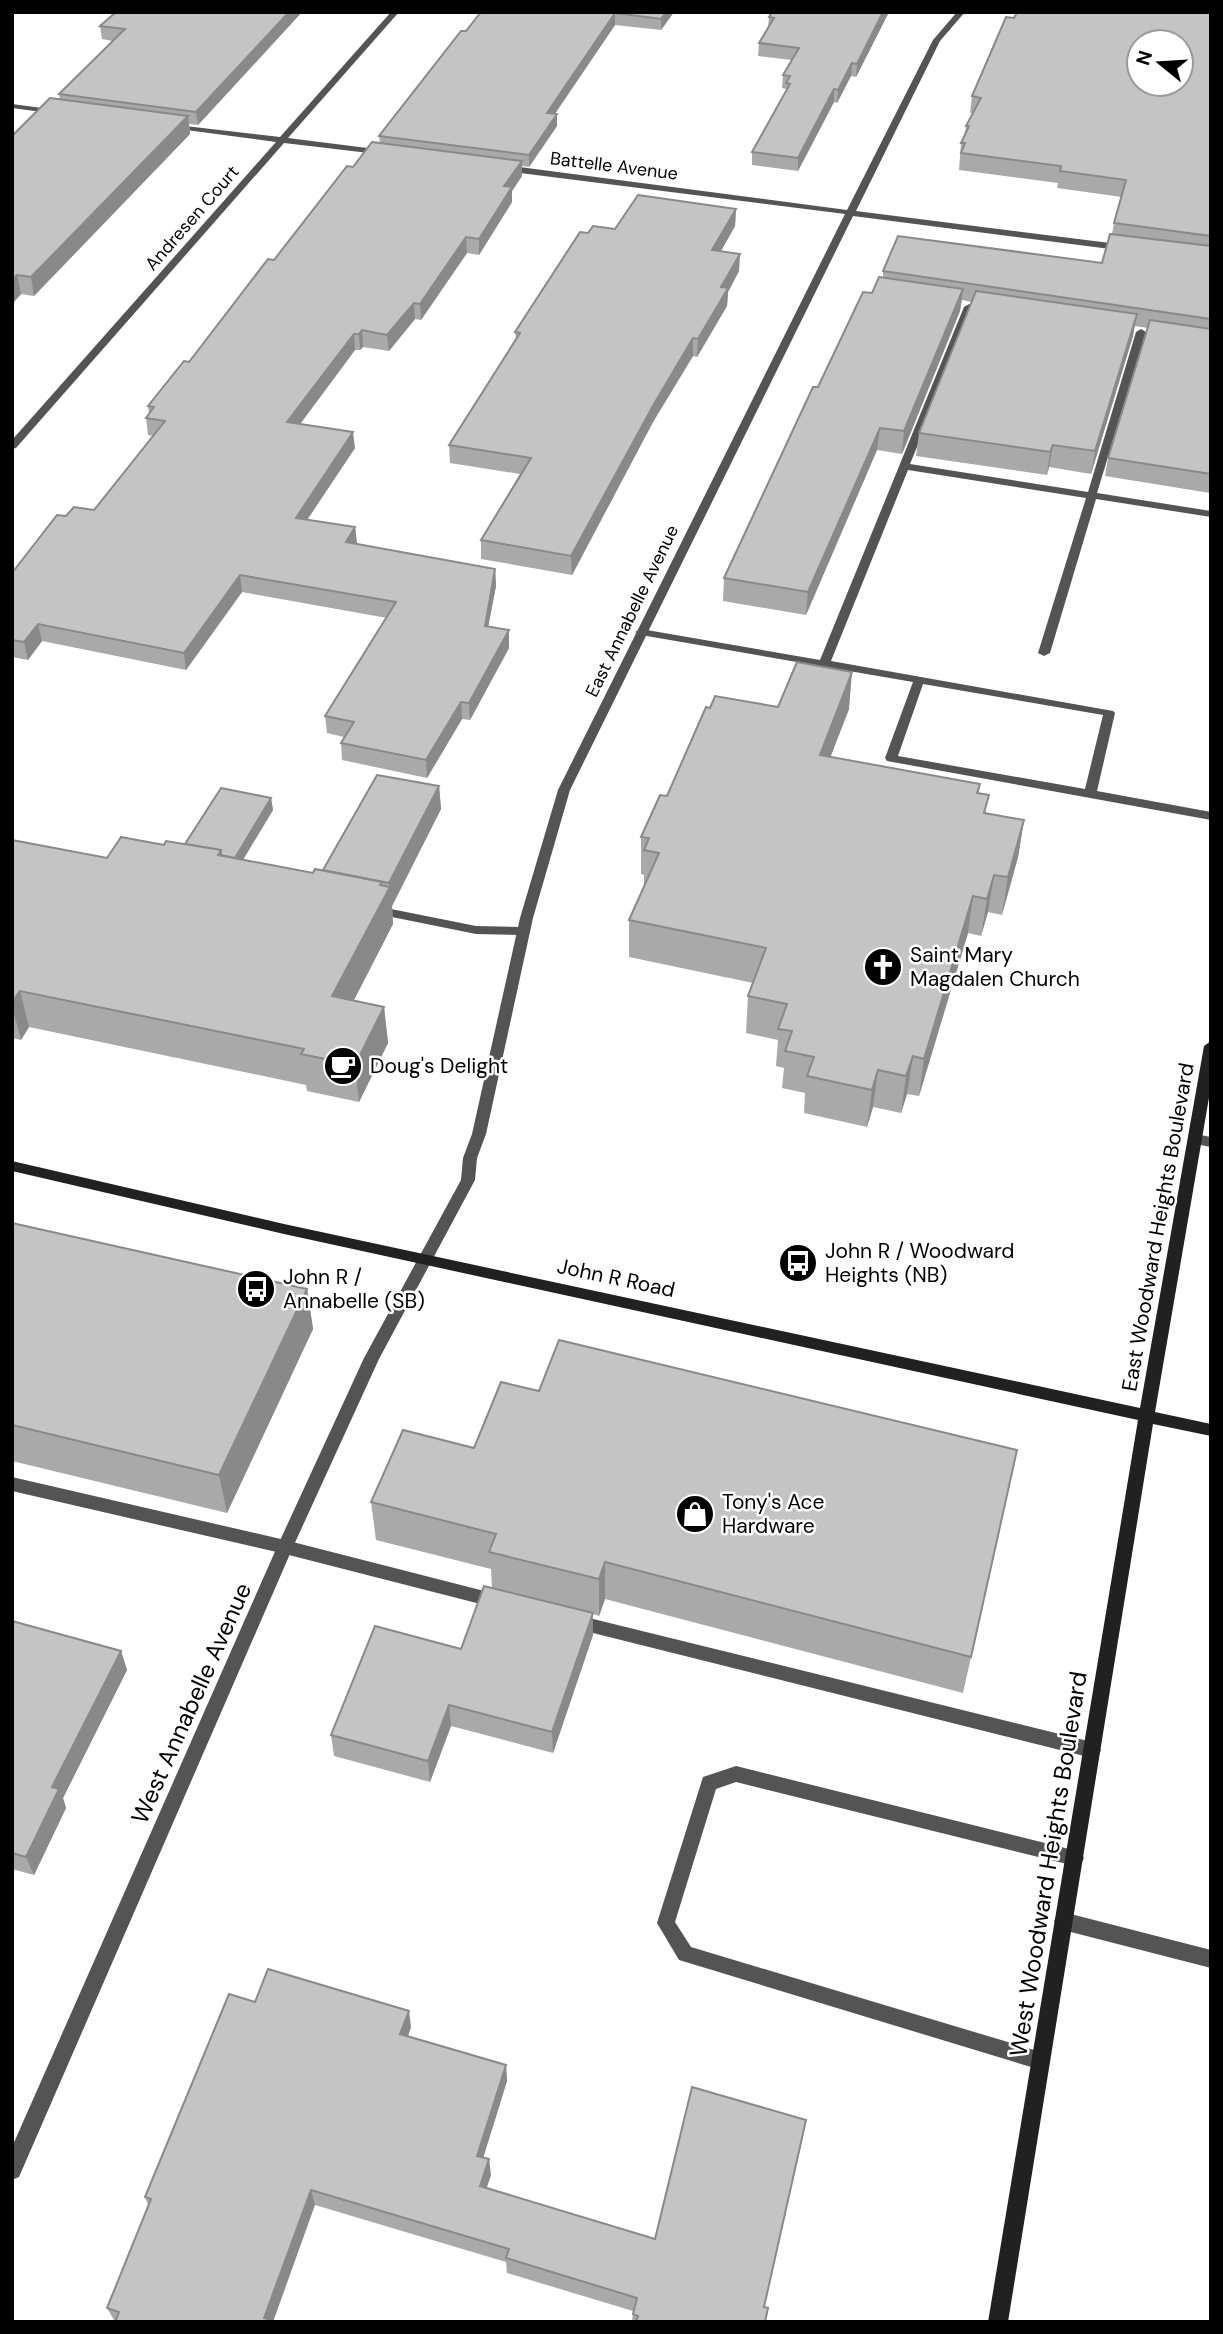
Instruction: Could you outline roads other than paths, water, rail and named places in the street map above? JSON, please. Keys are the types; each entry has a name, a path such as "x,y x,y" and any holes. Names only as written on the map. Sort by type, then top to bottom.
{"street":[{"name":"Andresen Court","path":"12,446 395,12"},
{"name":"East Annabelle Avenue","path":"424,1259 468,1180 470,1158 479,1134 539,860 564,790 849,212 937,40 961,12"},
{"path":"12,106 68,113"},
{"path":"165,125 400,155"},
{"name":"Battelle Avenue","path":"497,167 1143,250"},
{"path":"957,305 982,309"},
{"path":"824,664 969,307"},
{"path":"1044,653 1092,496 1147,333 1128,330"},
{"path":"904,466 1211,514"},
{"path":"641,632 1109,713 1090,794"},
{"path":"919,680 891,758 1211,816"},
{"path":"357,906 475,930 522,931"},
{"name":"East Woodward Heights Boulevard","path":"1147,1415 1203,1140 1211,1046"},
{"name":"John R Road","path":"12,1166 424,1259 1211,1430"},
{"name":"West Annabelle Avenue","path":"12,2171 285,1547 372,1358 424,1259"},
{"name":"West Woodward Heights Boulevard","path":"998,2322 1147,1415"},
{"path":"12,1484 285,1547 507,1604"},
{"path":"560,1617 1092,1750"},
{"path":"1041,2061 685,1954 666,1923 709,1783 736,1774 1075,1858"},
{"path":"1063,1922 1211,1959"}],"place":[{"name":"Saint Mary Magdalen Church","path":"883,967"},
{"name":"Doug's Delight","path":"343,1066"},
{"name":"John R / Woodward Heights (NB)","path":"798,1263"},
{"name":"John R / Annabelle (SB)","path":"256,1289"},
{"name":"Tony's Ace Hardware","path":"695,1514"}]}
